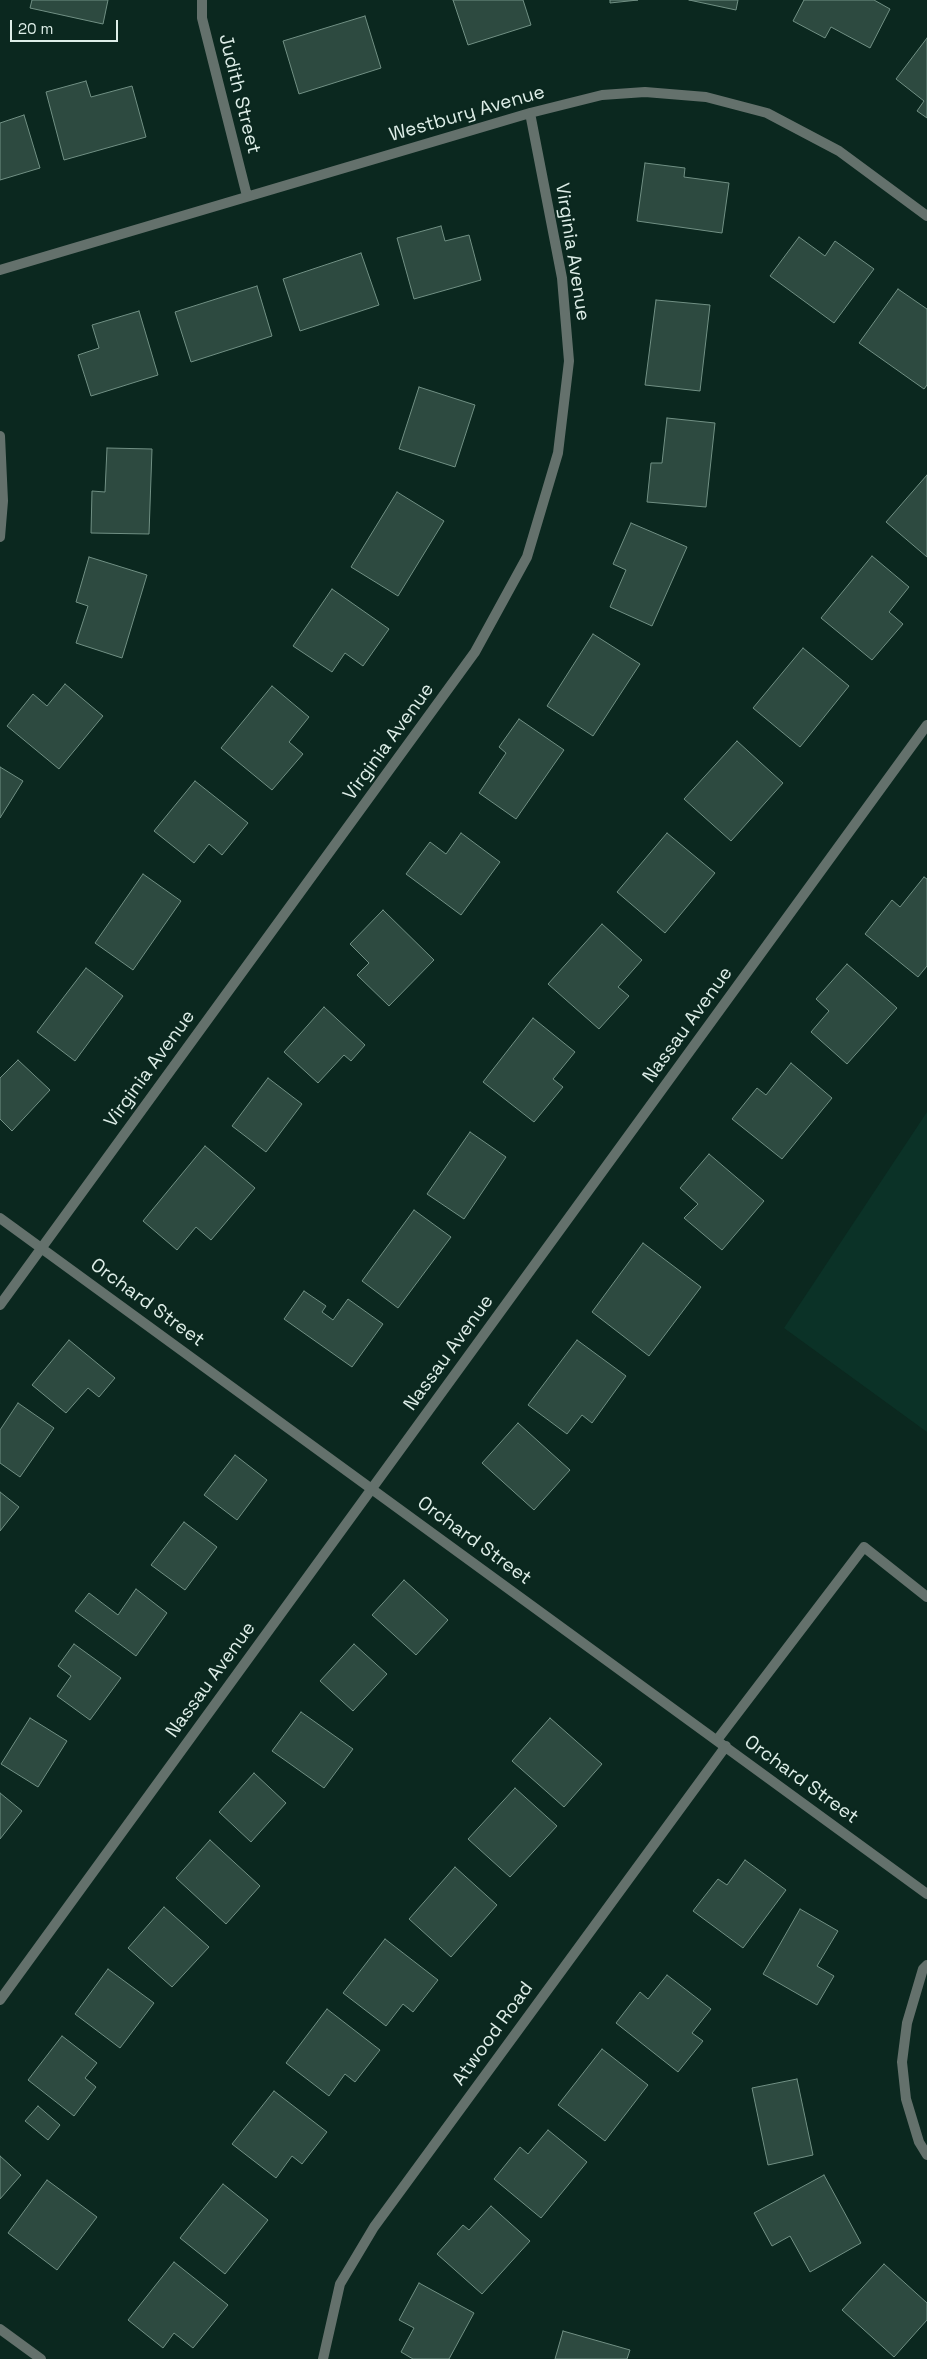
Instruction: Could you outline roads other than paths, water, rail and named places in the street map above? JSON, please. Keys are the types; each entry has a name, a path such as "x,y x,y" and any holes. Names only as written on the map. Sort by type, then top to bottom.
{"street":[{"name":"Judith Street","path":"202,0 202,18 247,196"},
{"name":"Westbury Avenue","path":"0,270 530,113 602,96 645,92 715,100 767,113 839,151 927,216"},
{"name":"Virginia Avenue","path":"0,1305 475,652 527,557 558,453 569,361 562,278 530,113"},
{"path":"0,436 3,501 0,537"},
{"name":"Nassau Avenue","path":"0,2000 927,726"},
{"name":"Orchard Street","path":"0,1218 927,1894"},
{"path":"716,1740 864,1547 927,1597"},
{"name":"Atwood Road","path":"323,2359 340,2284 374,2227 726,1746"},
{"path":"927,1965 923,1969 907,2023 902,2062 906,2100 919,2142 927,2155"},
{"path":"0,2329 41,2359"}]}
